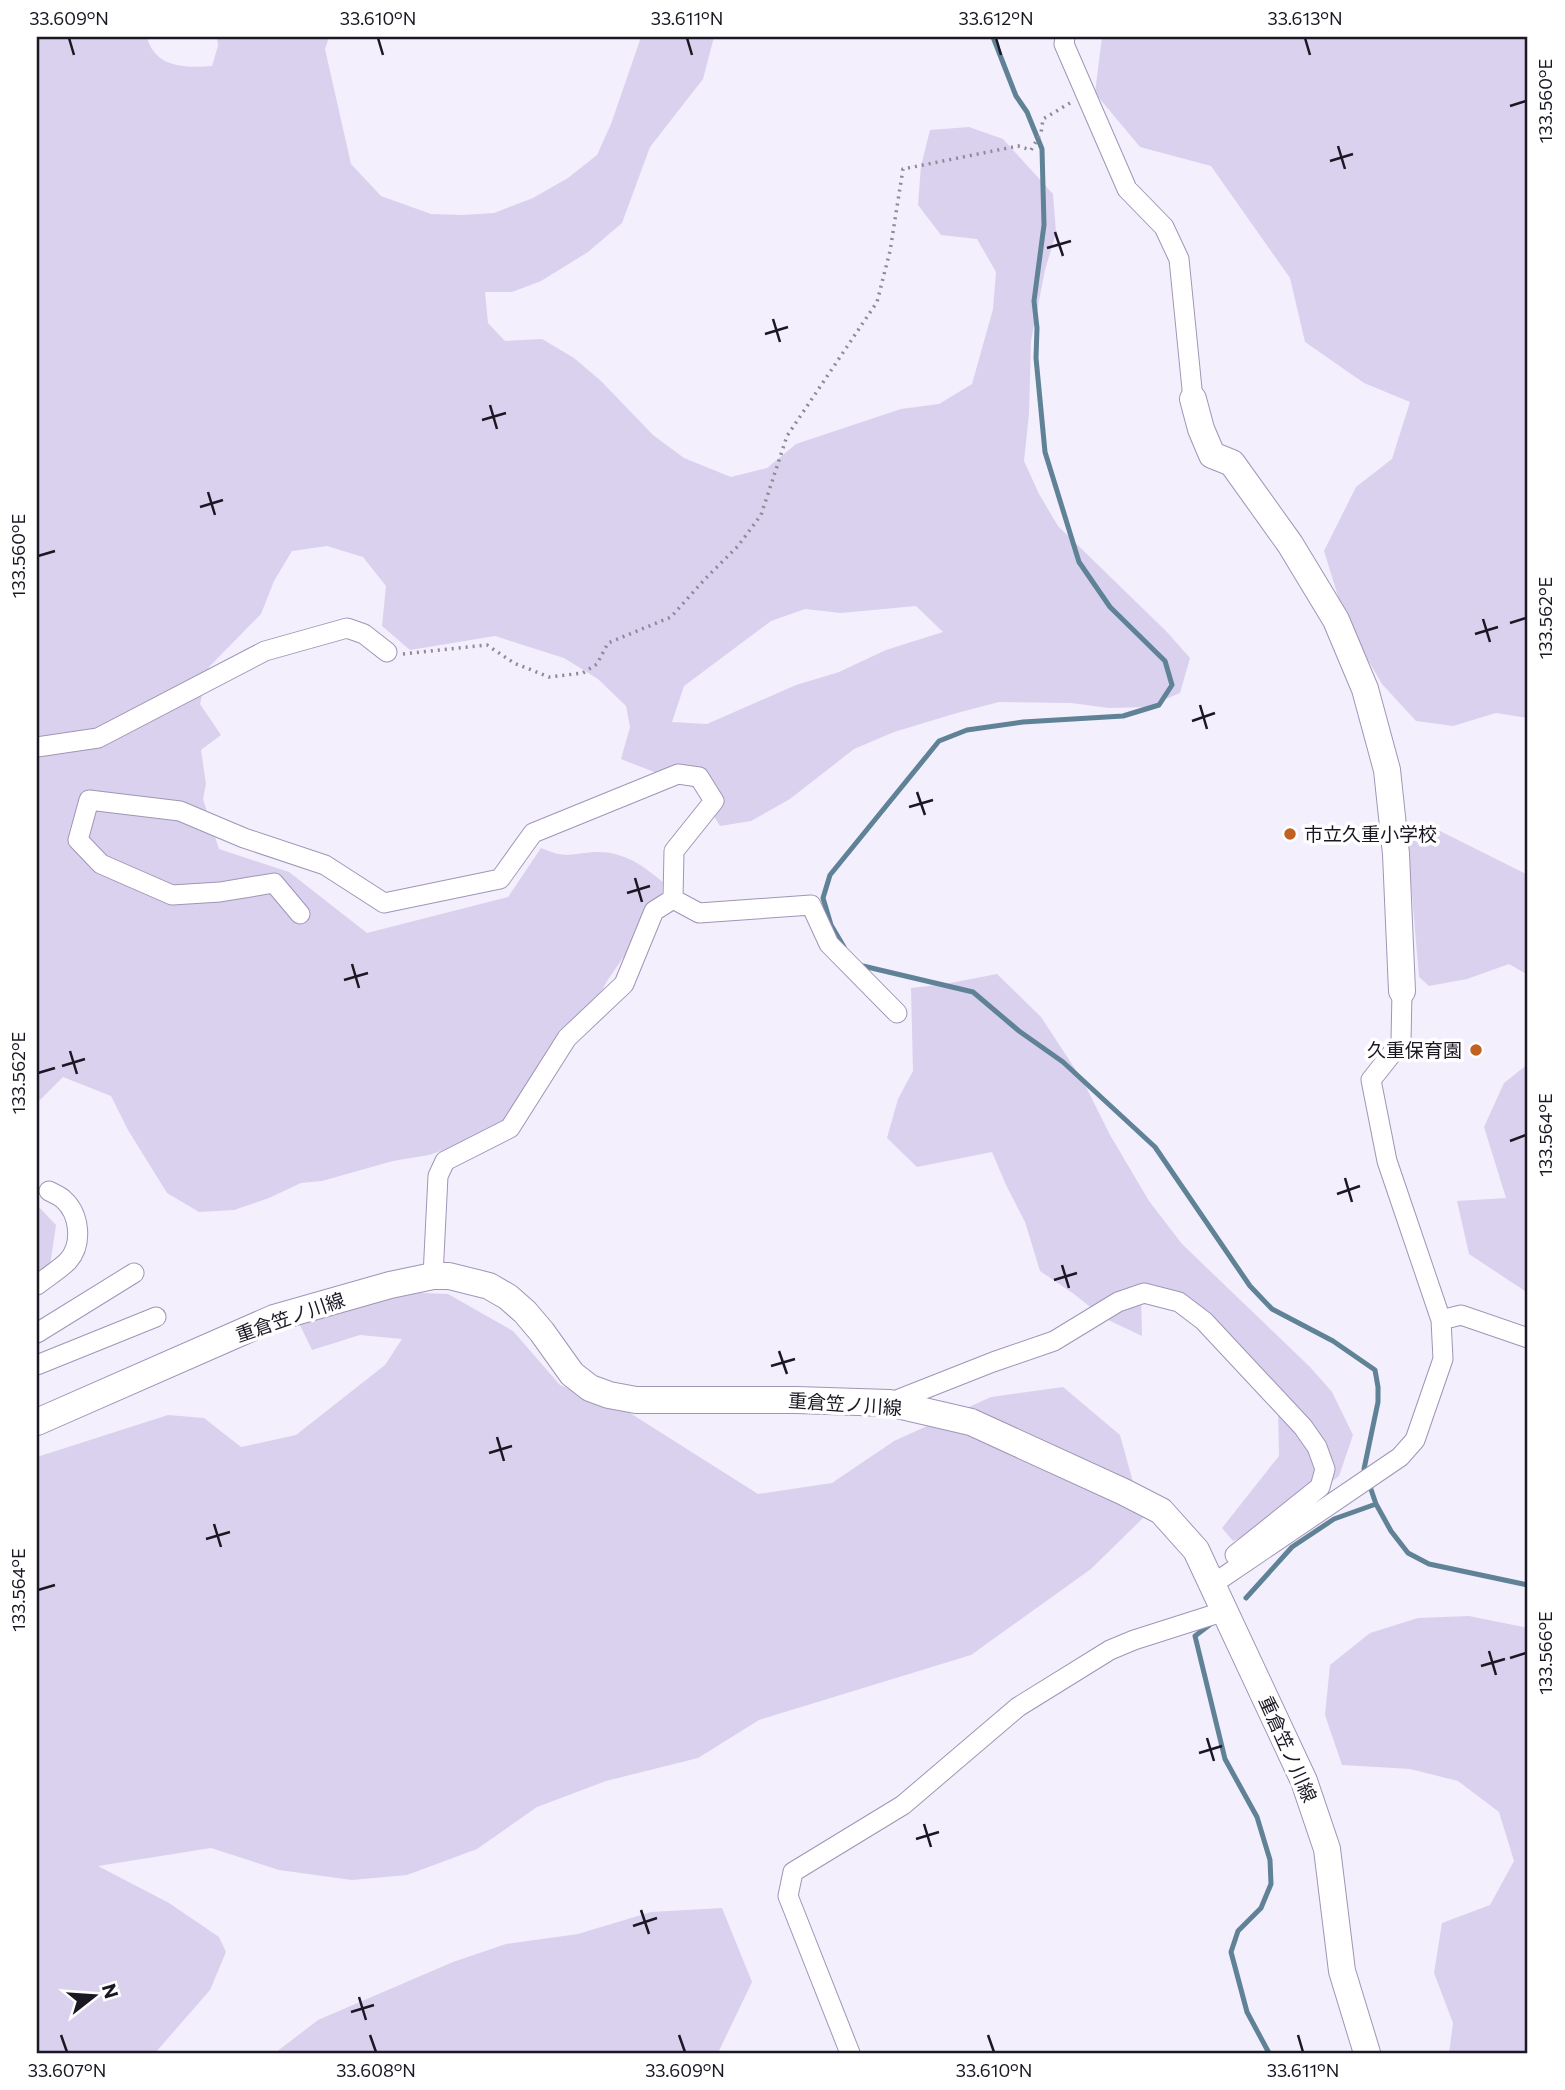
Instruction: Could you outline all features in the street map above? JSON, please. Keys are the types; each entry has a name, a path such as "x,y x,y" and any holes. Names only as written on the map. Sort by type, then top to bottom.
{"main road":[{"path":"1193,399 1212,455 1231,463 1290,544 1336,620 1365,689 1387,770 1396,854 1402,991"},
{"name":"重倉笠ノ川線","path":"37,1422 274,1318 390,1285 433,1276 469,1279 508,1297 542,1332 572,1374 590,1388 609,1395 636,1400 796,1399 889,1403 971,1422 1161,1511 1196,1550 1304,1781 1327,1849 1342,1971 1367,2053"}],"street":[{"path":"1065,37 1064,44 1127,189 1164,227 1179,259 1193,399"},
{"path":"37,747 98,738 265,651 347,628 364,634 387,652"},
{"path":"300,914 274,883 220,892 172,895 101,864 78,840 89,800 180,811 244,838 325,865 384,903 500,879 533,833 678,774 699,776 713,801 674,851 673,899"},
{"path":"673,899 699,912 811,905 829,944 897,1013"},
{"path":"433,1276 438,1176 445,1161 510,1128 567,1038 624,984 654,911 673,899"},
{"path":"1213,1584 1400,1457 1415,1440 1443,1359 1441,1320 1387,1161 1371,1080 1401,1042 1402,991"},
{"path":"37,1285 68,1260 75,1250 78,1236 77,1220 65,1200 49,1191"},
{"path":"37,1333 134,1273"},
{"path":"889,1403 1054,1341 1118,1302 1144,1293 1179,1302 1204,1321 1303,1427 1317,1447 1325,1469 1321,1487 1234,1555 1213,1584"},
{"path":"1441,1320 1461,1315 1528,1338"},
{"path":"37,1365 156,1317"},
{"path":"850,2053 788,1896 793,1872 903,1805 1018,1707 1110,1650 1225,1611"}],"path":[{"path":"387,652 411,655 487,645 514,663 549,677 583,674 597,664 608,643 671,617 738,546 761,514 787,436 877,302 890,251 903,169 1018,146 1031,150 1041,133 1043,119 1085,93"}],"shaded area":[{"path":"37,37 147,37 151,47 164,60 192,67 212,66 218,46 217,37 329,37 325,49 351,164 381,196 431,214 463,215 494,213 533,198 568,178 597,155 611,124 641,37 714,37 703,79 650,147 622,223 588,252 541,281 512,292 485,292 488,323 505,341 542,339 574,358 601,381 653,435 684,458 731,477 767,468 796,444 901,409 939,404 972,384 993,309 996,272 977,239 941,235 918,205 921,166 930,130 969,127 1003,139 1053,194 1056,233 1045,270 1031,341 1029,414 1024,461 1058,526 1166,631 1190,658 1180,693 1147,707 1109,708 1071,703 999,702 957,713 894,732 854,749 790,799 751,821 720,826 697,789 621,759 630,727 626,706 598,679 564,658 495,636 410,650 382,626 386,586 363,557 327,546 292,551 274,581 261,614 209,667 200,704 221,735 201,750 206,784 203,799 219,849 289,872 367,933 508,897 541,848 562,855 605,852 640,865 663,882 660,919 627,952 607,981 591,1012 523,1100 498,1126 465,1143 429,1155 393,1161 322,1181 301,1183 234,1210 199,1212 167,1193 128,1130 111,1096 63,1077 37,1103","holes":["916,606 943,632 886,650 839,672 796,685 707,724 672,722 684,686 771,621 805,609 841,613"]},
{"path":"1102,37 1528,37 1528,718 1496,713 1453,726 1416,721 1382,684 1346,622 1324,551 1356,487 1392,459 1410,402 1364,383 1305,342 1290,278 1211,166 1140,147 1095,93"},
{"path":"1438,830 1528,875 1528,975 1509,964 1467,979 1429,986 1419,977 1407,835"},
{"path":"997,974 1041,1017 1083,1081 1110,1135 1149,1201 1182,1244 1310,1367 1332,1392 1353,1435 1339,1476 1302,1505 1263,1528 1233,1541 1222,1528 1279,1456 1278,1411 1209,1322 1141,1291 1142,1336 1104,1318 1040,1271 1025,1222 992,1152 917,1167 887,1138 898,1099 913,1071 911,988"},
{"path":"1528,1064 1528,1293 1469,1254 1457,1201 1506,1198 1484,1127 1504,1083"},
{"path":"37,1205 56,1225 50,1266 37,1270"},
{"path":"374,1291 448,1294 513,1331 560,1385 630,1413 758,1494 832,1483 894,1441 991,1397 1063,1387 1120,1435 1143,1518 1091,1569 971,1655 759,1720 698,1758 606,1781 537,1807 477,1849 407,1875 352,1880 279,1870 211,1848 98,1866 169,1903 219,1937 226,1952 210,1990 155,2053 37,2053 37,1457 168,1415 204,1418 241,1447 296,1435 385,1365 402,1339 360,1335 312,1350 299,1323"},
{"path":"1469,1616 1528,1628 1528,2053 1449,2053 1453,2023 1434,1973 1442,1923 1490,1905 1514,1861 1499,1812 1458,1781 1410,1769 1342,1765 1325,1715 1330,1665 1370,1633 1418,1618"},
{"path":"722,1908 752,1982 718,2053 275,2053 318,2020 453,1962 506,1944 578,1934 651,1912"}],"waterway":[{"path":"844,947 831,925 823,898 830,875 939,741 967,730 1023,722 1123,716 1159,705 1172,685 1165,661 1110,607 1079,562 1045,452 1036,358 1034,301 1044,225 1042,149 1027,112 1016,96 993,37"},
{"path":"863,966 973,992 1019,1031 1063,1062 1155,1147 1250,1286 1272,1309 1333,1341 1375,1370 1378,1402 1364,1469 1376,1504 1391,1531 1408,1553 1429,1564 1528,1585"},
{"path":"1246,1598 1292,1547 1334,1519 1376,1504"},
{"path":"1212,1623 1195,1636 1225,1759 1257,1817 1270,1860 1271,1884 1261,1908 1238,1931 1231,1952 1247,2012 1269,2053"}],"place":[{"name":"市立久重小学校","path":"1290,834"},
{"name":"久重保育園","path":"1476,1050"}]}
